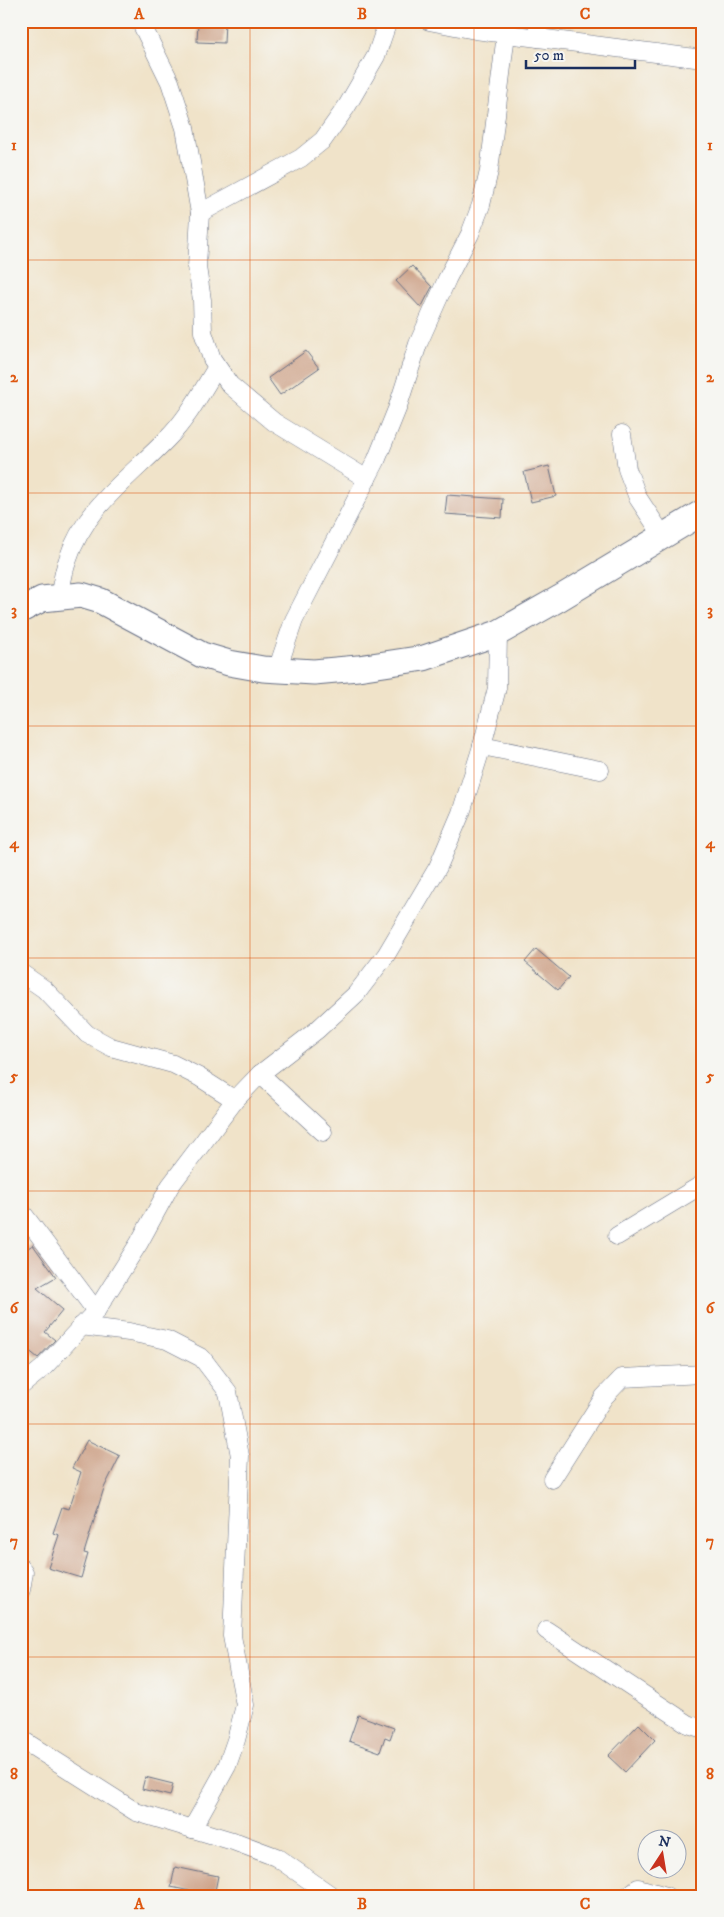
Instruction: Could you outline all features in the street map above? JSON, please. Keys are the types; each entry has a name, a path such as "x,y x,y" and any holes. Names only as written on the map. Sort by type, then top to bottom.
{"main road":[{"path":"21,610 42,599 81,595 101,601 202,655 229,664 314,672 358,668 424,658 498,632 560,598 703,512"}],"street":[{"path":"140,21 170,82 185,128 200,213 198,267 203,332 212,360 230,384 274,422 367,479"},
{"path":"200,213 302,158 323,140 347,106 376,56 388,21"},
{"path":"429,21 506,34 538,30 703,59"},
{"path":"277,670 294,620 376,461 397,409 418,344 447,279 470,234 481,205 489,171 506,34"},
{"path":"59,596 66,564 87,520 106,496 167,439 179,425 217,367"},
{"path":"622,434 628,469 638,498 663,536"},
{"path":"21,1386 42,1368 96,1311 139,1243 170,1186 235,1100 260,1074 317,1030 356,994 386,955 438,867 460,813 482,746 497,688 498,632"},
{"path":"482,746 600,770"},
{"path":"21,973 44,989 87,1034 111,1047 173,1064 199,1077 235,1100"},
{"path":"260,1074 323,1132"},
{"path":"617,1236 703,1184"},
{"path":"21,1211 96,1311"},
{"path":"81,1326 129,1332 167,1340 202,1358 228,1392 240,1456 232,1636 246,1705 227,1766 192,1829"},
{"path":"552,1479 604,1397 622,1378 703,1374"},
{"path":"21,1568 24,1572 21,1590"},
{"path":"546,1630 688,1724 703,1728"},
{"path":"21,1739 136,1812 276,1857 332,1896"},
{"path":"628,1896 638,1888 666,1896"}],"building":[{"path":"198,21 225,21 224,43 197,42"},
{"path":"412,266 432,287 421,308 396,281"},
{"path":"306,351 319,368 280,395 268,378"},
{"path":"549,466 556,496 531,502 524,472"},
{"path":"447,495 503,499 502,518 445,514"},
{"path":"536,949 569,977 558,990 525,962"},
{"path":"33,1245 56,1277 37,1288 63,1310 45,1332 55,1340 38,1358 21,1344 21,1276 28,1267 21,1252"},
{"path":"87,1440 120,1456 104,1488 84,1553 88,1554 81,1578 48,1568 59,1535 53,1533 62,1507 69,1509 81,1472 72,1468"},
{"path":"358,1715 394,1728 390,1739 385,1737 380,1752 349,1741"},
{"path":"639,1724 655,1740 625,1772 608,1756"},
{"path":"145,1777 173,1784 170,1796 142,1789"},
{"path":"175,1867 218,1876 214,1896 171,1887"}]}
